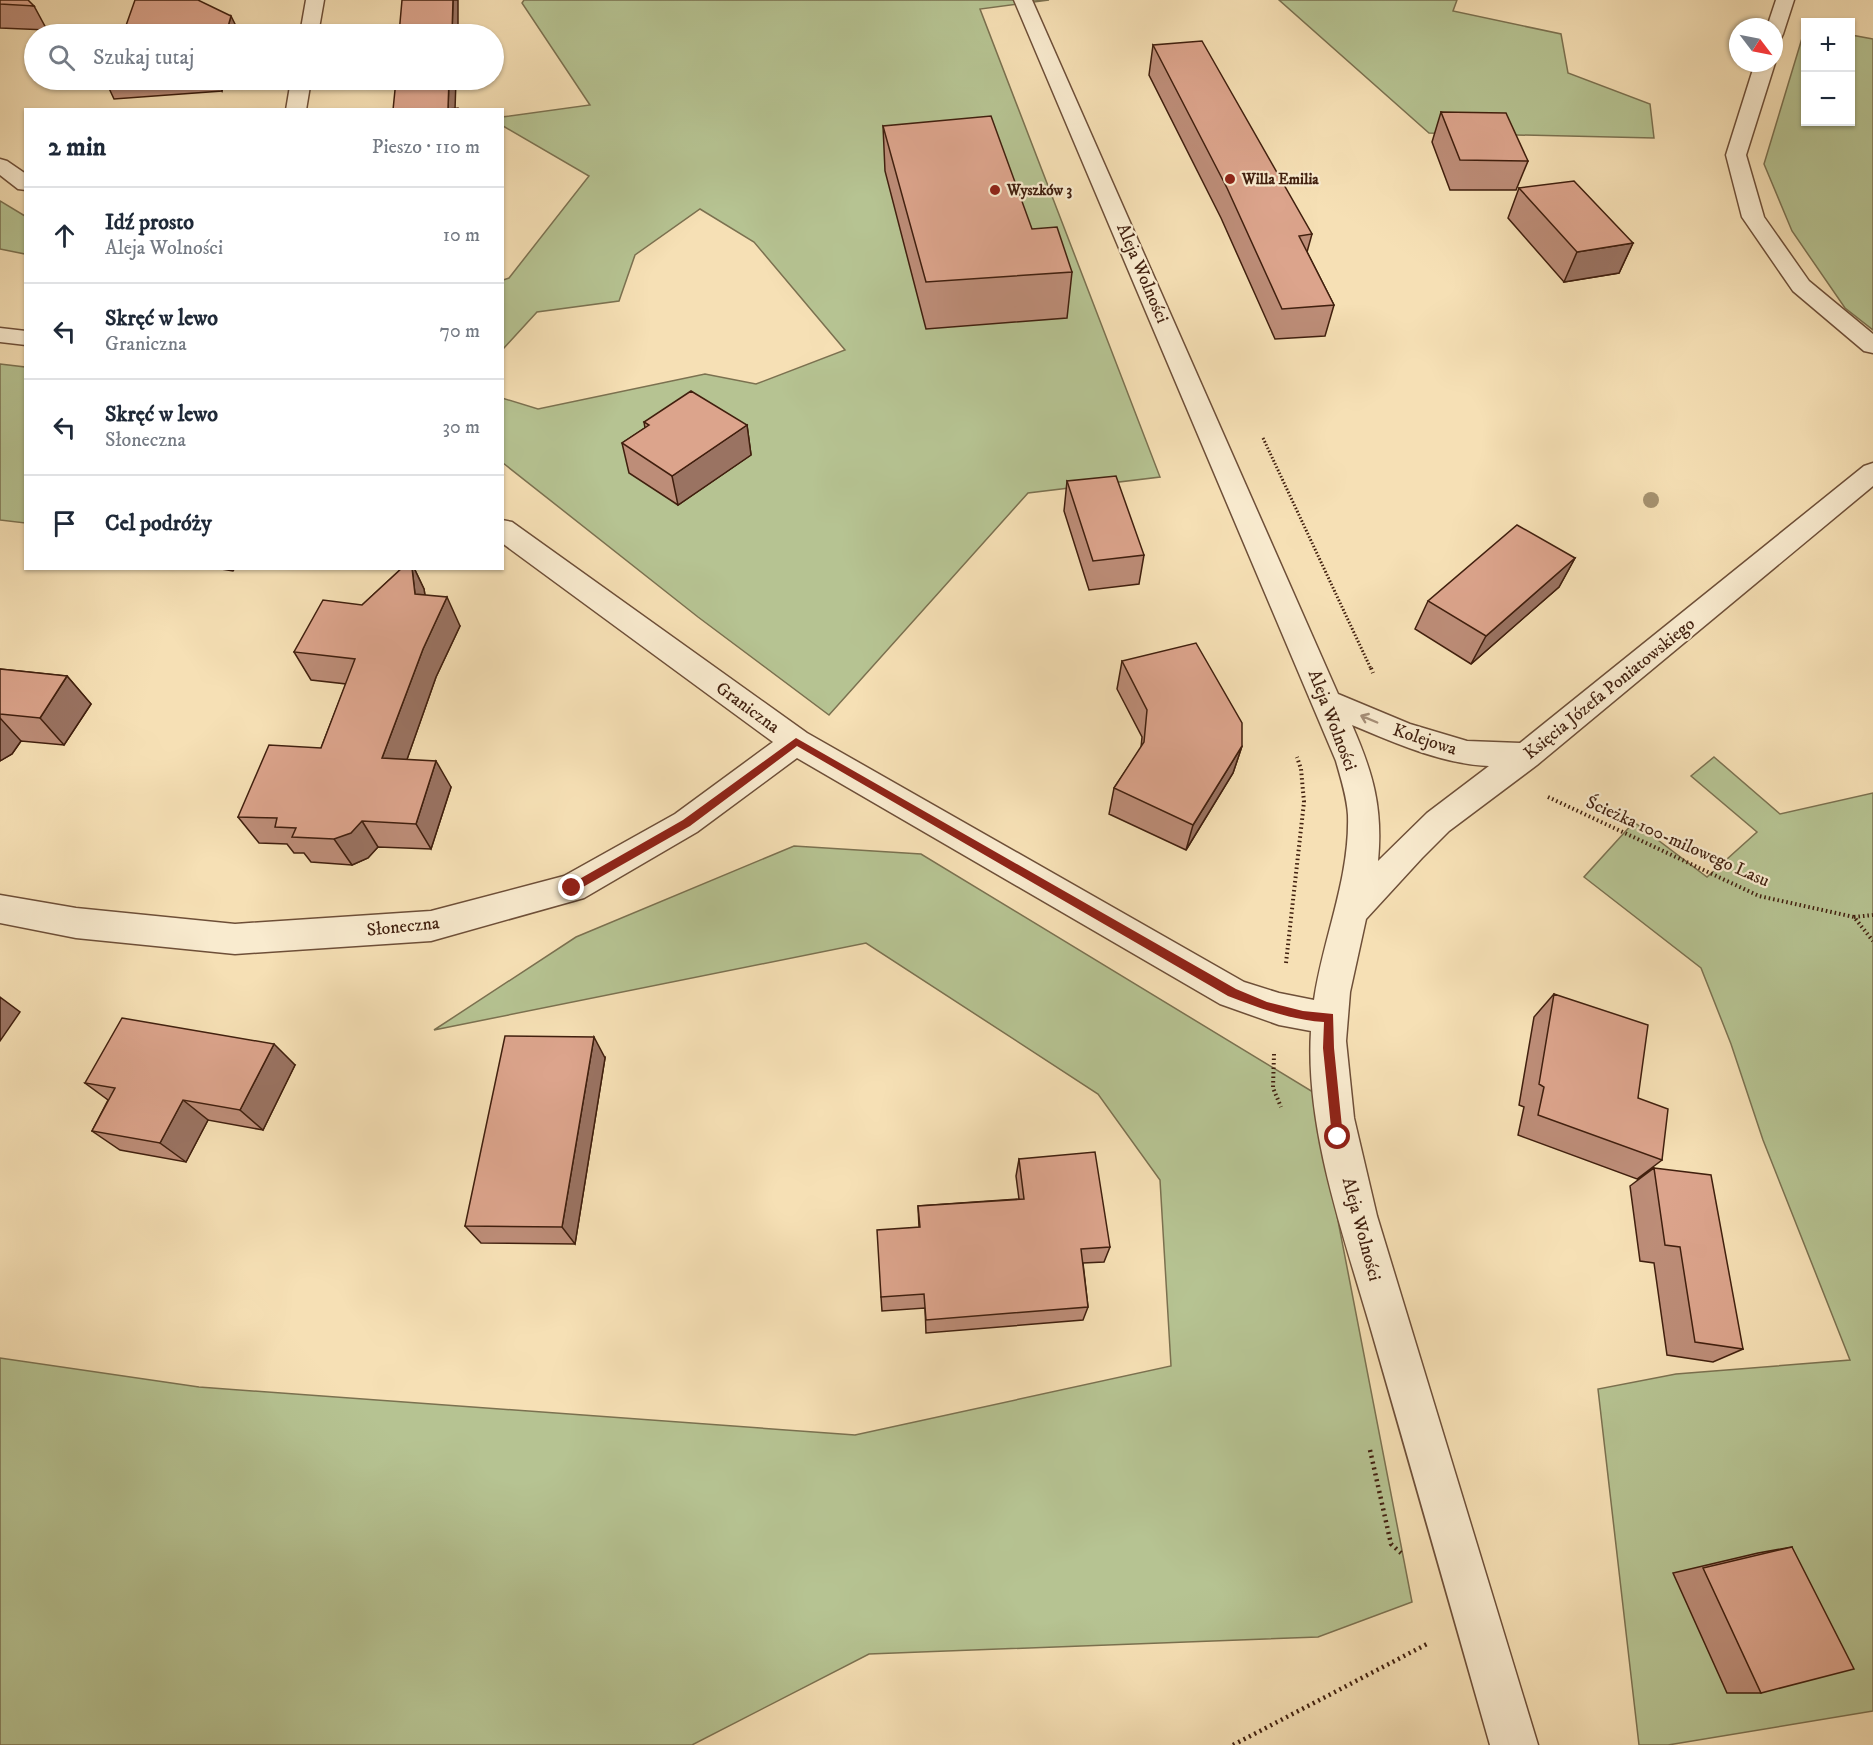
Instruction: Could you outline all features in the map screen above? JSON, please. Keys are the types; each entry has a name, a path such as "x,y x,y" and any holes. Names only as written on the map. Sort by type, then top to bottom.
{"street":[{"path":"311,24 315,0"},
{"name":"Aleja Wolności","path":"1023,0 1352,761 1364,813 1363,858 1353,912 1339,960 1329,1017 1329,1048 1338,1137 1358,1216 1514,1745"},
{"path":"1779,18 1785,0"},
{"path":"1762,72 1736,155 1753,217 1801,286 1873,345"},
{"path":"296,108 299,90"},
{"path":"0,165 24,183"},
{"path":"0,335 24,338"},
{"name":"Księcia Józefa Poniatowskiego","path":"1353,912 1410,848 1438,822 1526,756 1873,472"},
{"name":"Graniczna","path":"504,530 796,741 1232,993 1303,1016 1329,1017"},
{"name":"Kolejowa","path":"1328,702 1401,733 1467,753 1526,756"},
{"name":"Słoneczna","path":"0,909 76,922 235,939 431,926 572,888 686,823 796,741"}],"path":[{"path":"1282,1109 1276,1100 1271,1082 1304,802 1301,770 1294,749"},
{"name":"Ścieżka 100-milowego Lasu","path":"1501,775 1759,896 1854,917 1873,915"},
{"path":"1854,917 1873,941"},
{"path":"1368,1440 1391,1544 1408,1559"},
{"path":"1233,1745 1475,1619"}],"green space":[{"path":"524,0 1049,0 980,9 1160,477 1028,493 829,715 698,617 504,464 504,399 538,409 705,374 756,384 845,350 754,242 700,209 635,255 619,301 537,312 504,348 504,280 509,278 589,176 504,127 504,117 590,105 522,3"},
{"path":"1279,0 1457,0 1453,11 1561,34 1568,73 1650,104 1654,138 1429,133"},
{"path":"1855,36 1873,39 1873,330 1845,308 1792,231 1764,164 1801,42 1801,126 1855,126"},
{"path":"0,201 24,215 24,254 0,249"},
{"path":"0,364 24,367 24,523 0,520"},
{"path":"1714,757 1780,814 1873,793 1873,1711 1668,1745 1639,1745 1598,1389 1676,1374 1850,1360 1763,1140 1731,1044 1701,968 1584,877 1634,822 1707,877 1757,832 1691,776"},
{"path":"794,846 921,854 1313,1092 1412,1602 1318,1637 869,1654 692,1745 0,1745 0,1358 199,1387 855,1435 1171,1366 1160,1180 1098,1094 866,943 434,1030 576,937"}],"building":[{"path":"0,0 28,0 34,6 0,4"},
{"path":"135,0 198,0 231,16 229,24 127,24"},
{"path":"402,0 453,0 452,24 400,24"},
{"path":"1202,41 1312,234 1299,236 1334,305 1282,309 1227,188 1153,45"},
{"path":"395,90 449,90 448,108 393,108"},
{"path":"1441,112 1506,113 1528,161 1460,160"},
{"path":"991,116 1032,229 1057,227 1072,272 926,282 883,126"},
{"path":"1574,181 1633,243 1577,252 1519,188"},
{"path":"691,391 747,425 672,476 622,443 649,425 644,422"},
{"path":"1116,476 1144,555 1093,561 1067,481"},
{"path":"1517,525 1575,558 1486,636 1428,601"},
{"path":"400,570 412,570 415,594 447,597 423,649 382,758 436,761 416,824 362,821 351,833 334,839 292,837 296,828 275,827 277,818 238,817 269,745 321,748 355,659 294,652 323,600 362,605"},
{"path":"1196,643 1242,723 1242,746 1193,825 1114,788 1144,742 1147,710 1122,661"},
{"path":"0,669 67,676 40,718 0,714"},
{"path":"1554,994 1648,1025 1638,1098 1668,1109 1662,1160 1538,1115 1544,1087 1539,1084"},
{"path":"122,1018 274,1044 240,1110 183,1100 160,1143 92,1131 115,1088 85,1083"},
{"path":"505,1036 594,1037 562,1227 465,1226"},
{"path":"1095,1152 1110,1247 1081,1249 1088,1307 926,1320 924,1294 881,1297 877,1230 920,1227 918,1206 1024,1199 1019,1159"},
{"path":"1654,1168 1711,1175 1743,1349 1695,1342 1680,1247 1665,1245"},
{"path":"1792,1547 1854,1669 1761,1693 1703,1568"}],"place":[{"name":"Willa Emilia","path":"1230,179"},
{"name":"Wyszków 3","path":"995,190"}],"route":[{"path":"572,888 686,823 796,741 1232,993 1303,1016 1329,1017 1329,1048 1338,1137"}]}
